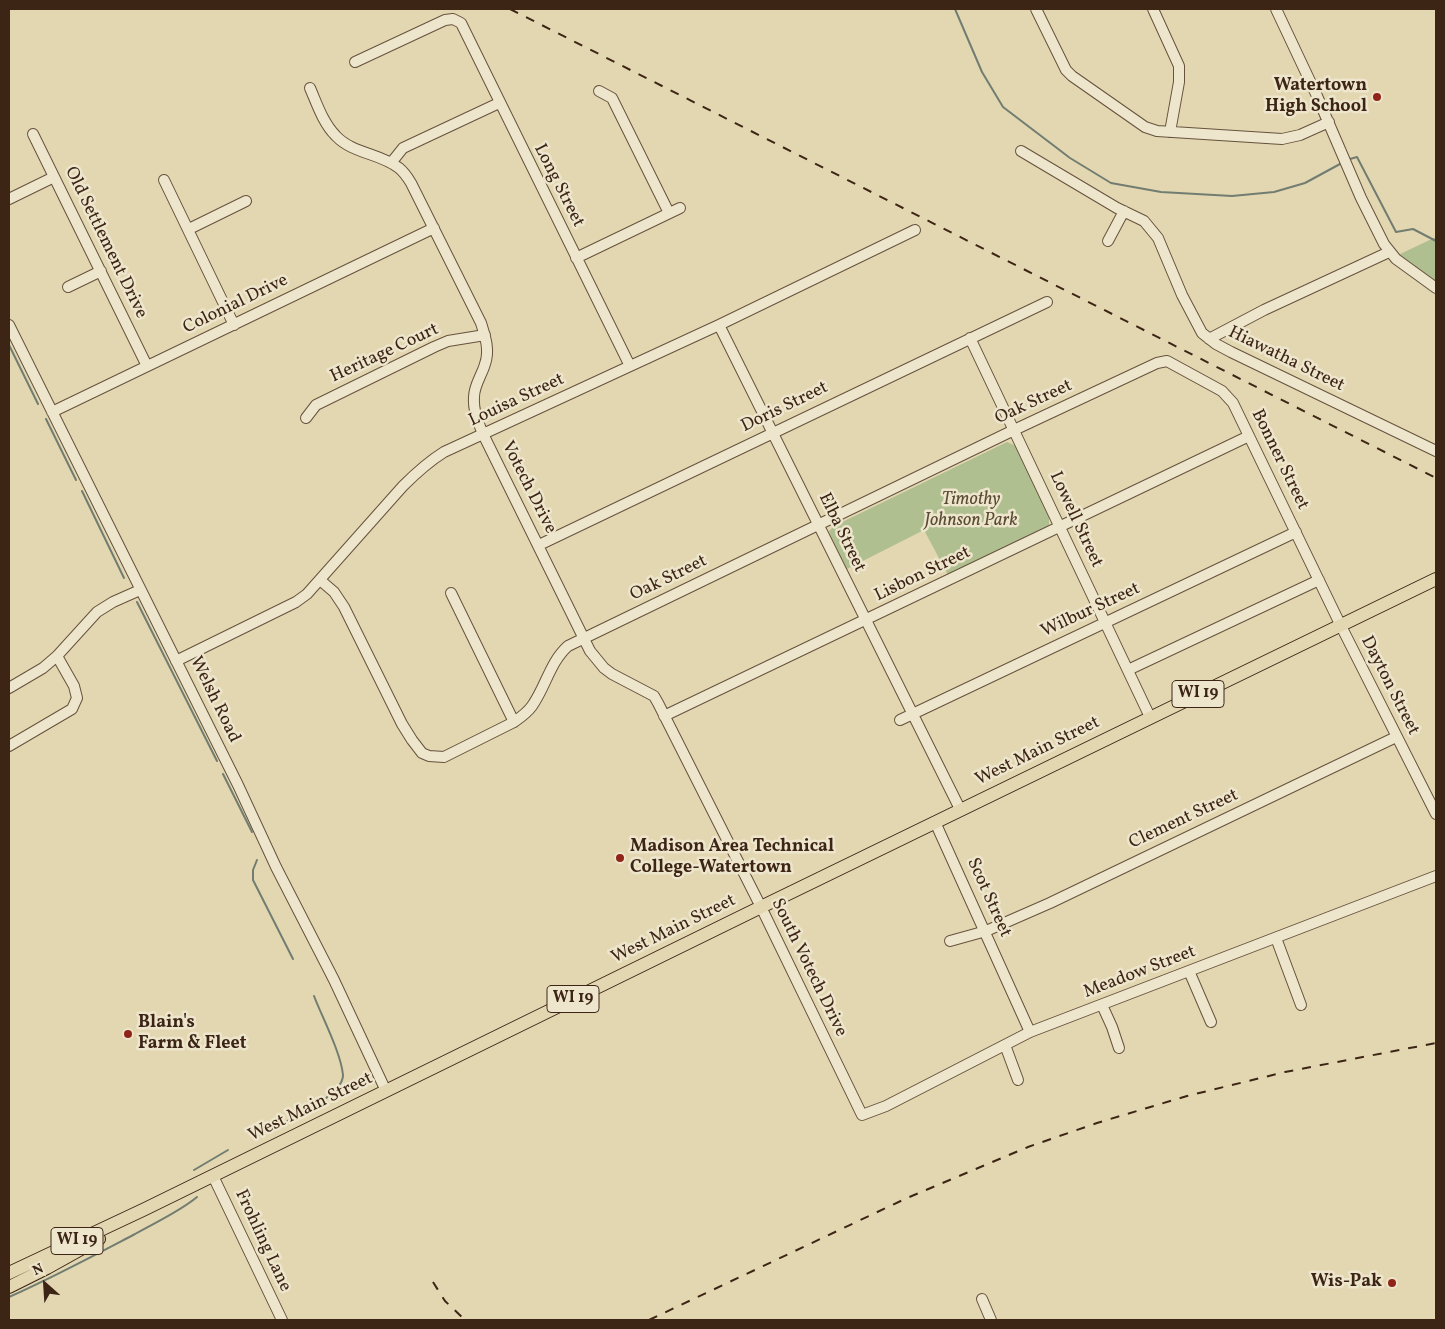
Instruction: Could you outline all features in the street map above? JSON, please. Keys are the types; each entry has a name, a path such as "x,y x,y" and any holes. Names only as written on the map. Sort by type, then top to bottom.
{"main road":[{"name":"West Main Street","path":"9,1273 213,1176 1436,579"},
{"name":"West Main Street","path":"9,1287 106,1235 145,1209"}],"street":[{"path":"1036,9 1066,70 1144,127 1157,131 1282,139 1300,135 1329,122"},
{"path":"1153,9 1179,66 1179,82 1170,132"},
{"path":"1276,9 1329,122 1361,198 1389,252 1401,264 1436,288"},
{"name":"Long Street","path":"355,62 439,22 449,18 458,20 630,366"},
{"name":"Votech Drive","path":"310,88 326,123 337,138 351,148 400,168 412,183 481,323 485,335 487,354 474,396 477,419 483,434 590,651 604,668 612,674 654,696 711,808"},
{"path":"599,91 612,98 669,213"},
{"path":"391,163 403,148 499,103"},
{"name":"Old Settlement Drive","path":"33,134 147,366"},
{"name":"Hiawatha Street","path":"1020,151 1144,221 1158,238 1196,324 1209,339 1231,352 1436,451"},
{"path":"9,199 54,177"},
{"path":"164,180 234,324"},
{"path":"189,230 246,201"},
{"path":"576,258 680,208"},
{"path":"1108,240 1124,211"},
{"name":"Colonial Drive","path":"52,412 434,228"},
{"name":"Louisa Street","path":"176,661 296,602 320,580 418,470 444,452 719,325 915,230"},
{"path":"1209,339 1264,310 1389,252"},
{"path":"68,287 101,271"},
{"name":"Doris Street","path":"539,545 1047,302"},
{"name":"Welsh Road","path":"9,325 238,785 276,867 334,980 386,1091"},
{"name":"Elba Street","path":"719,325 960,810"},
{"name":"Heritage Court","path":"306,418 316,405 434,347 448,341 485,335"},
{"name":"Lowell Street","path":"970,338 1150,717"},
{"name":"Bonner Street","path":"1144,370 1167,361 1222,391 1233,402 1340,626"},
{"name":"Oak Street","path":"320,580 334,592 344,607 402,724 412,740 422,753 429,756 444,757 514,722 530,708 550,670 568,646 1014,430 1144,370"},
{"name":"Lisbon Street","path":"664,716 866,621 1249,436"},
{"name":"Wilbur Street","path":"900,720 1296,532"},
{"path":"1128,670 1319,580"},
{"path":"9,688 43,668 58,656 97,612 113,602 140,590"},
{"path":"451,593 514,722"},
{"name":"Dayton Street","path":"1340,626 1436,814"},
{"path":"9,746 72,709 77,698 74,686 58,656"},
{"name":"Clement Street","path":"950,941 986,931 1050,903 1396,737"},
{"name":"South Votech Drive","path":"711,808 862,1115"},
{"name":"Scot Street","path":"936,822 1030,1032"},
{"name":"Meadow Street","path":"862,1115 886,1106 1030,1032 1436,876"},
{"path":"1276,938 1301,1005"},
{"path":"1189,971 1211,1022"},
{"path":"1102,1005 1119,1048"},
{"path":"1005,1045 1018,1080"},
{"name":"Frohling Lane","path":"213,1176 282,1320"},
{"path":"982,1299 991,1320"}],"green space":[{"path":"1436,237 1436,282 1398,255"},
{"name":"Timothy Johnson Park","path":"1007,442 1016,446 1049,517 1049,525 1041,531 948,575 924,530 847,569 829,531 834,526"}],"waterway":[{"path":"955,9 982,72 1003,107 1070,158 1111,183 1161,192 1232,196 1274,192 1305,183 1340,164"},
{"path":"1350,159 1357,157 1396,232 1413,229 1436,241"},
{"path":"9,345 38,404"},
{"path":"46,419 76,480"},
{"path":"82,491 124,578"},
{"path":"137,602 217,761"},
{"path":"223,774 252,832"},
{"path":"257,860 253,870 253,880 293,959"},
{"path":"254,1137 306,1111 332,1093 340,1084 343,1075 342,1066 314,996"},
{"path":"194,1170 228,1150"},
{"path":"9,1297 57,1275 135,1234 175,1212 197,1197"}],"railway":[{"path":"510,9 1436,478"},
{"path":"649,1320 907,1198 1028,1147 1097,1123 1187,1096 1285,1072 1436,1043"},
{"path":"433,1282 445,1301 465,1320"}],"place":[{"name":"Watertown High School","path":"1377,97"},
{"name":"Madison Area Technical College-Watertown","path":"620,858"},
{"name":"Blain's Farm & Fleet","path":"128,1034"},
{"name":"Wis-Pak","path":"1392,1283"}]}
